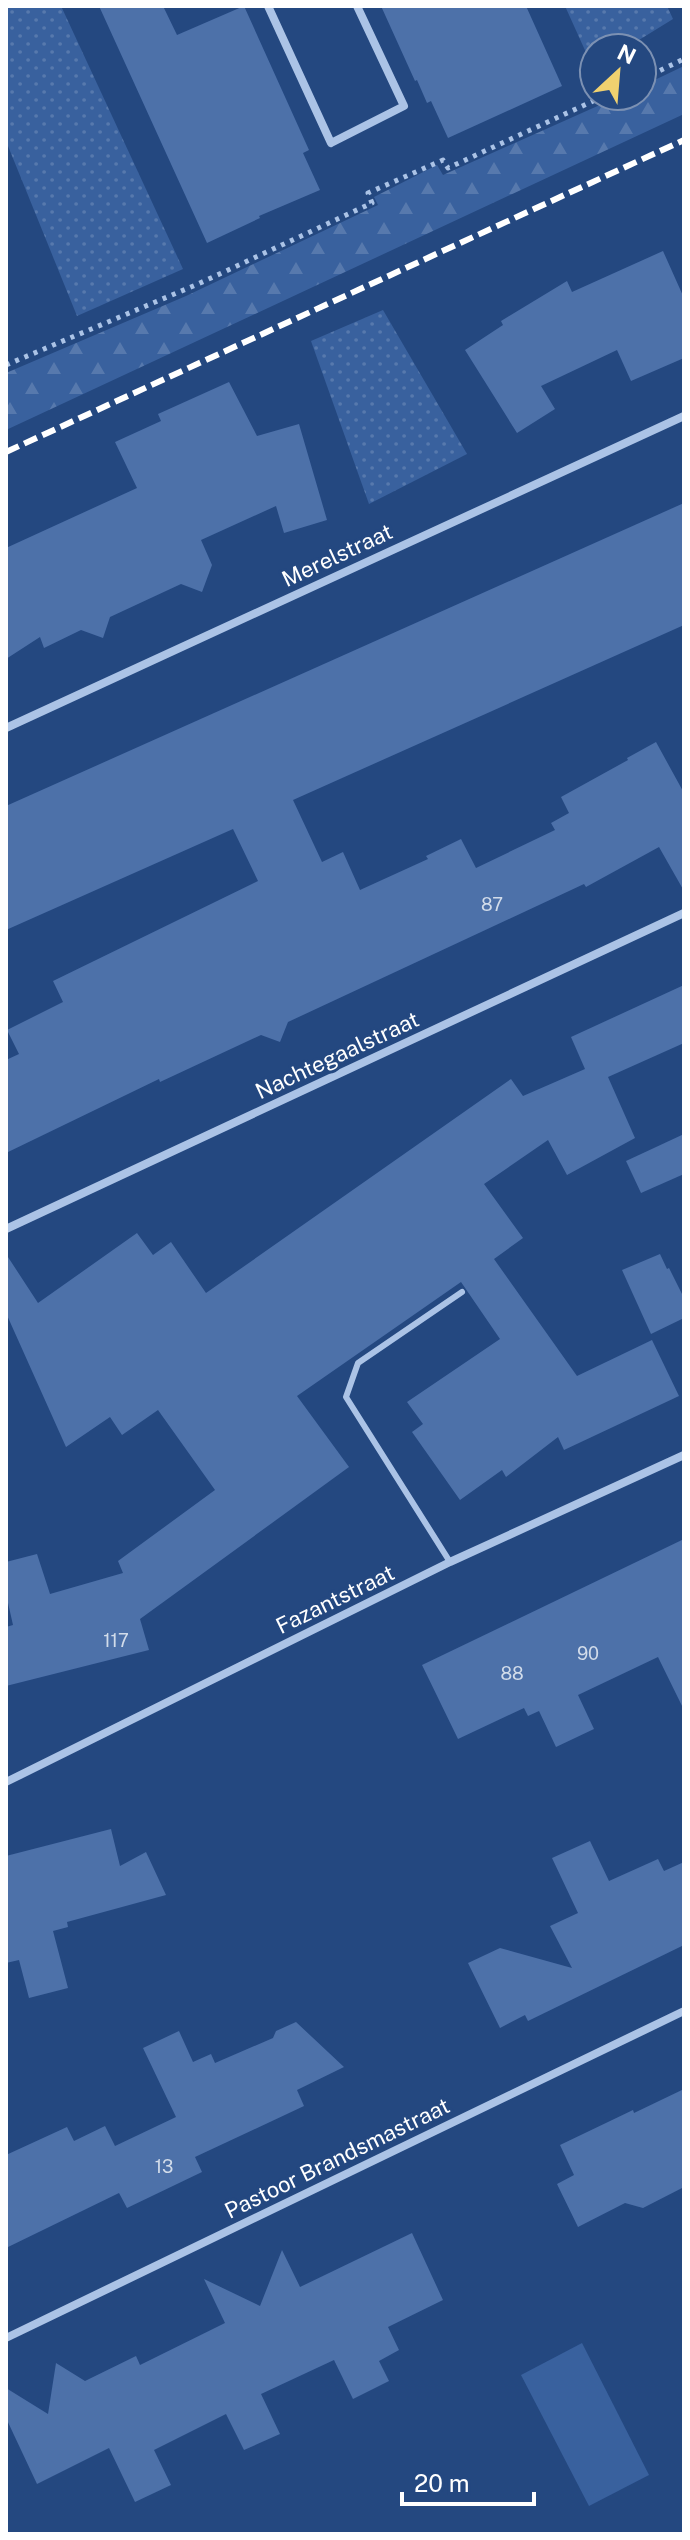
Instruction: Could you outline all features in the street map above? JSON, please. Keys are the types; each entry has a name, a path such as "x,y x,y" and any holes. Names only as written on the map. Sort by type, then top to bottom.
{"street":[{"path":"268,6 331,143 404,106 357,6"},
{"name":"Merelstraat","path":"6,728 684,416"},
{"name":"Nachtegaalstraat","path":"6,1229 684,913"},
{"name":"Fazantstraat","path":"6,1782 450,1562 684,1455"},
{"name":"Pastoor Brandsmastraat","path":"6,2338 684,2011"}],"lane":[{"path":"450,1562 346,1397 358,1363 462,1292"}],"path":[{"path":"658,71 684,59"},
{"path":"6,365 198,284 372,203 368,193 443,160 448,168 578,108"}],"green space":[{"path":"6,6 61,6 183,269 77,316 6,141"},
{"path":"565,6 667,6 673,19 652,32 578,32 578,35"},
{"path":"684,66 684,114 6,430 6,373 186,296 378,205 374,197 437,165 443,175 584,112 658,112 658,78"},
{"path":"383,310 467,454 369,504 311,341"},
{"path":"582,2343 649,2475 589,2506 521,2375"}],"building":[{"path":"99,6 163,6 177,35 244,6 309,150 303,153 320,190 207,243"},
{"path":"381,6 526,6 562,86 448,138 431,101 427,103 415,81"},
{"path":"663,251 684,298 684,358 631,381 617,350 541,386 555,409 517,433 465,350 503,325 501,321 567,281 572,292"},
{"path":"229,382 257,436 299,424 327,520 284,533 276,506 201,540 212,565 202,592 181,584 110,617 103,638 81,630 44,648 40,637 6,659 6,548 137,488 115,442 161,421 158,414"},
{"path":"684,503 684,625 293,800 322,862 343,852 360,890 428,859 426,856 461,839 476,868 555,830 551,823 569,813 561,797 656,742 684,793 684,891 659,847 586,887 584,884 288,1022 280,1042 261,1035 160,1082 159,1079 6,1153 6,1060 19,1054 7,1030 63,1002 53,981 258,881 233,829 6,930 6,806"},
{"path":"684,985 684,1043 608,1077 635,1138 567,1175 548,1140 484,1184 523,1238 494,1259 577,1376 652,1340 679,1396 564,1450 558,1437 506,1477 502,1470 460,1500 412,1432 423,1424 407,1402 500,1339 461,1282 297,1396 349,1467 140,1619 149,1650 6,1686 6,1627 13,1625 6,1594 6,1562 37,1554 50,1594 123,1573 118,1561 215,1490 158,1410 122,1435 110,1417 66,1447 6,1313 6,1254 38,1303 137,1233 153,1255 171,1242 206,1293 511,1079 523,1096 585,1069 571,1037"},
{"path":"684,1134 684,1174 641,1193 626,1161"},
{"path":"660,1254 684,1298 684,1318 651,1334 622,1270"},
{"path":"684,1539 684,1710 658,1657 578,1695 594,1729 556,1747 539,1711 528,1716 524,1708 458,1739 422,1665"},
{"path":"111,1829 120,1866 146,1852 166,1895 67,1922 68,1927 53,1931 68,1988 29,1998 19,1960 6,1963 6,1856"},
{"path":"590,1841 609,1881 658,1859 664,1871 684,1862 684,1945 528,2021 525,2015 500,2028 468,1963 500,1948 572,1968 550,1926 578,1913 552,1858"},
{"path":"296,2022 344,2067 297,2090 304,2106 195,2157 202,2172 127,2208 119,2193 6,2248 6,2155 67,2127 74,2141 105,2126 115,2146 176,2117 143,2048 179,2031 193,2062 211,2054 215,2063 273,2038 276,2031"},
{"path":"684,2089 684,2187 643,2208 625,2203 578,2227 557,2184 574,2175 560,2145"},
{"path":"412,2233 443,2300 388,2327 399,2350 379,2361 389,2381 353,2399 334,2360 261,2394 280,2434 244,2450 226,2414 154,2450 171,2485 135,2502 109,2448 37,2484 6,2418 6,2388 48,2414 56,2363 85,2381 136,2356 140,2365 225,2323 204,2279 260,2306 282,2250 300,2287"}],"railway":[{"path":"6,452 684,140"}]}
